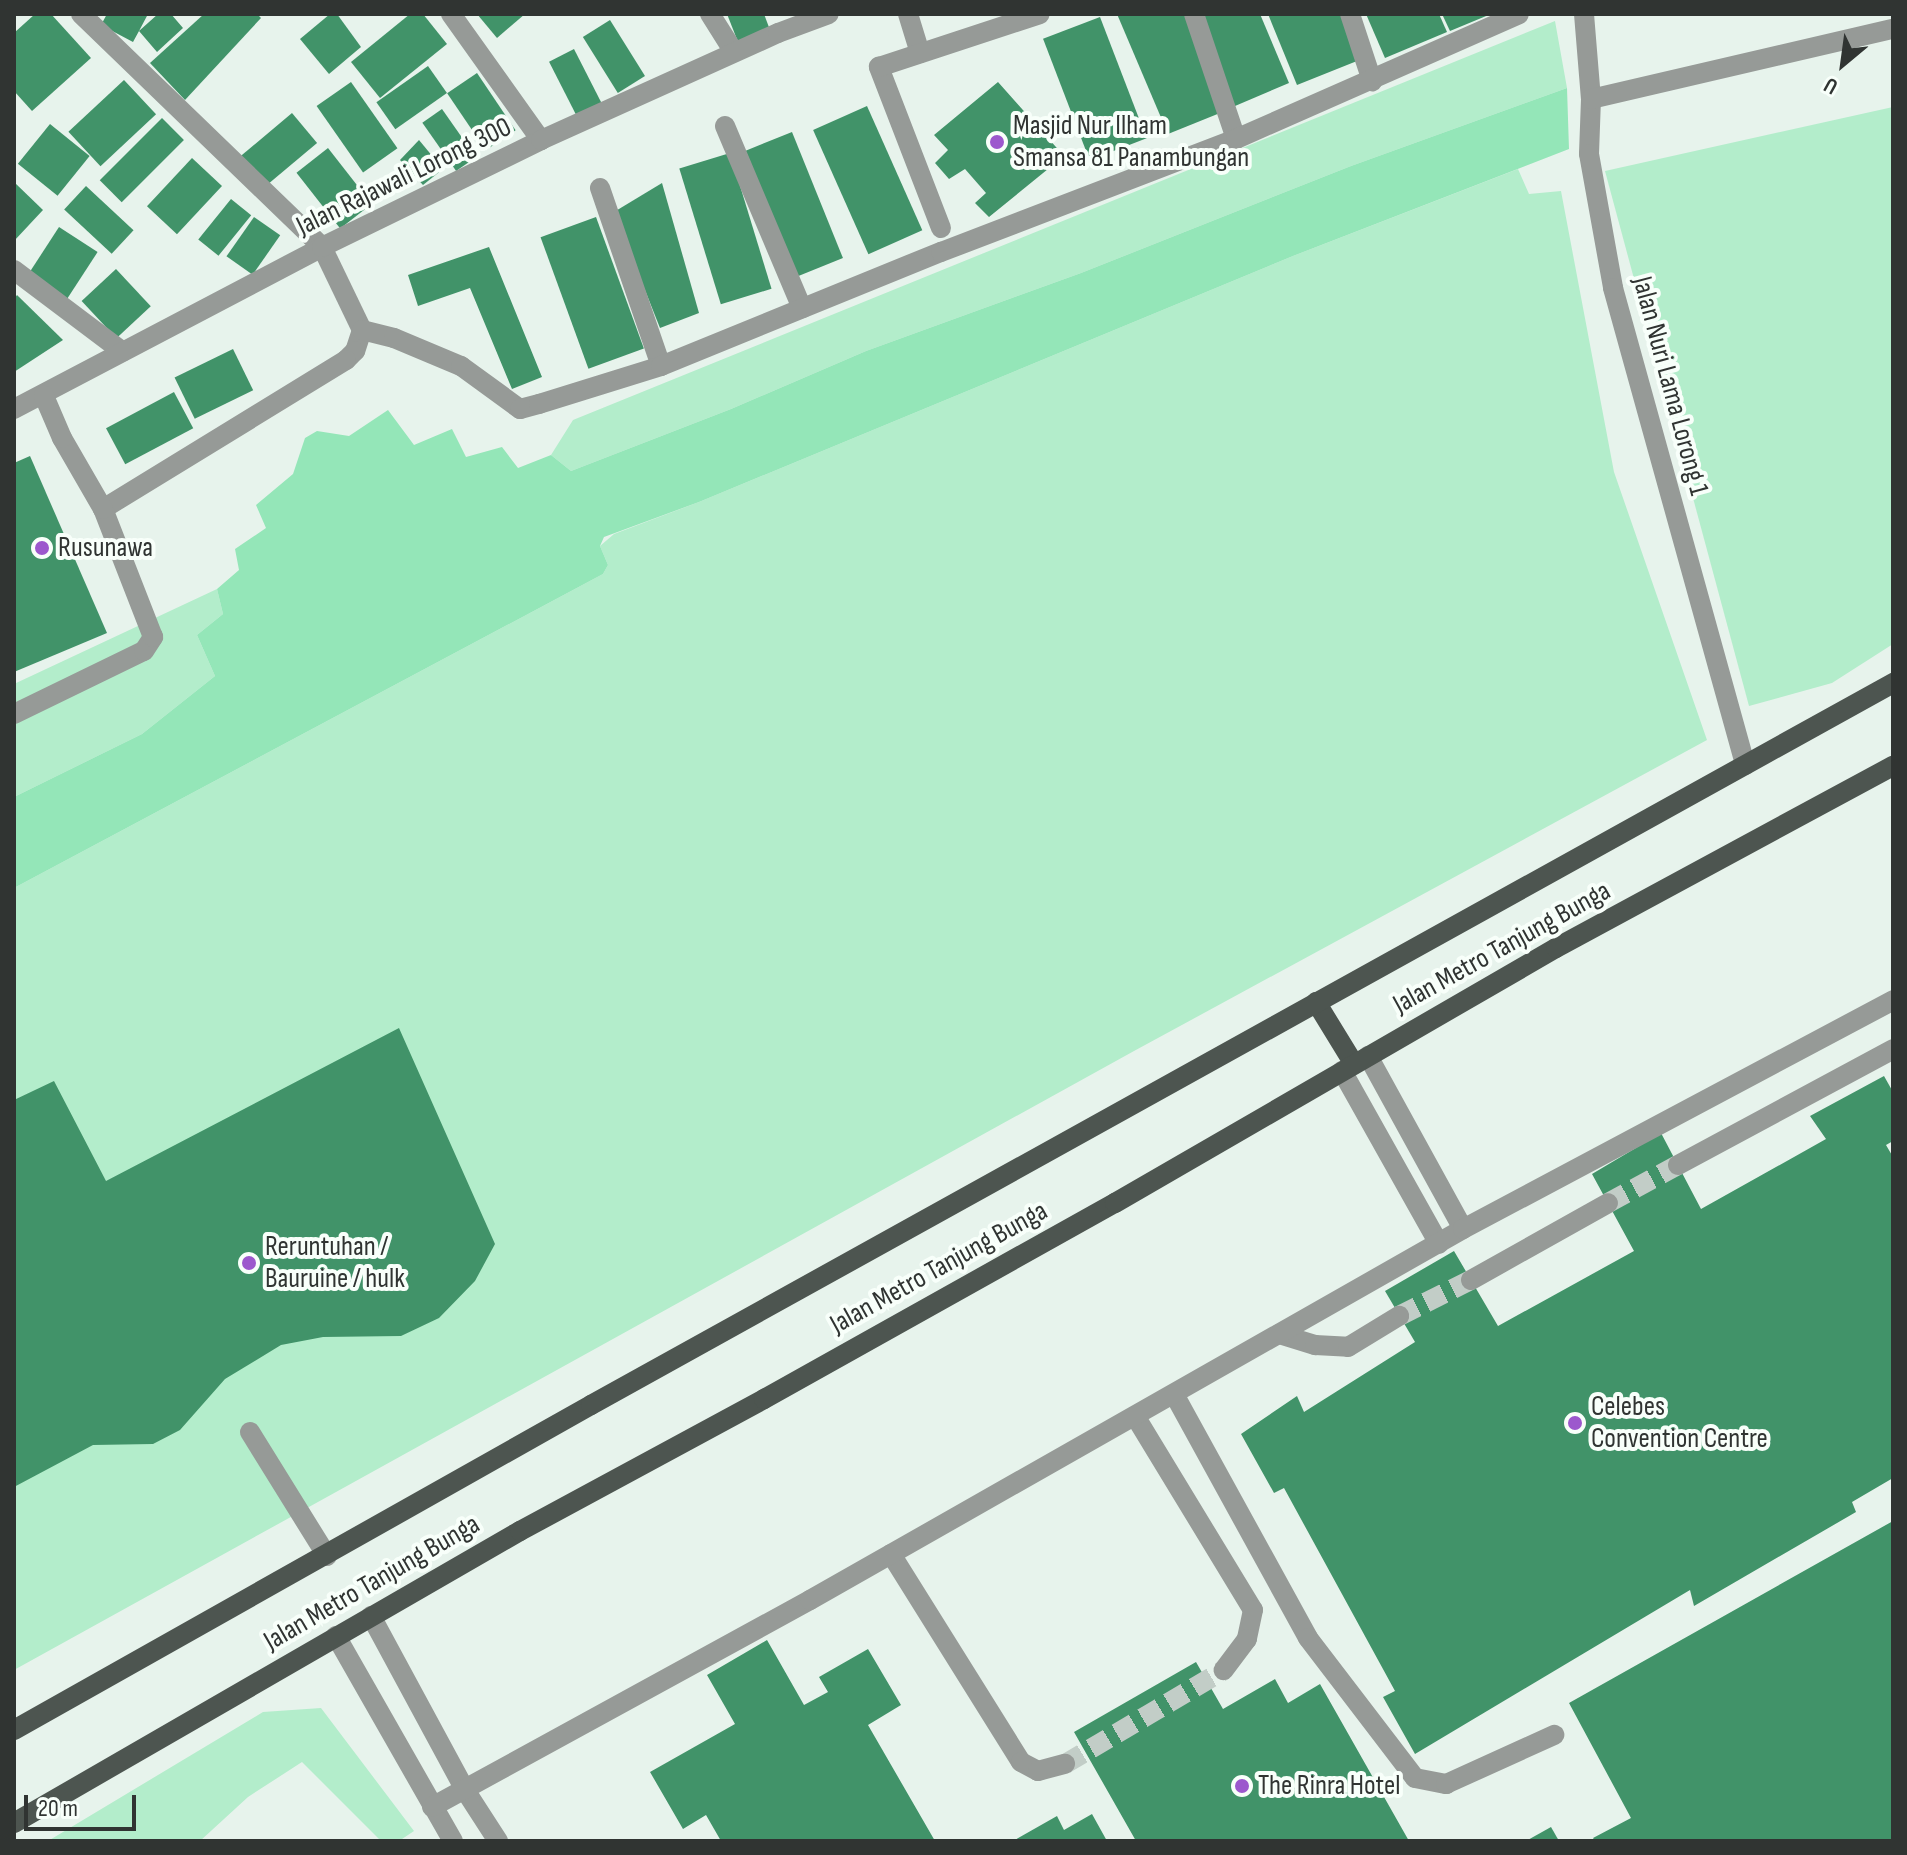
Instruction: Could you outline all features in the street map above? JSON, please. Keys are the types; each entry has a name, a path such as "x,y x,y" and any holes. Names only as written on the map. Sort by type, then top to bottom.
{"main road":[{"name":"Jalan Metro Tanjung Bunga","path":"14,1730 578,1412 1893,683"},
{"name":"Jalan Metro Tanjung Bunga","path":"14,1823 371,1616 777,1392 1556,948 1893,766"},
{"path":"1316,1002 1355,1064"}],"street":[{"path":"81,14 322,247 358,321 355,351 336,367 103,509"},
{"path":"451,14 541,140"},
{"path":"710,14 734,52"},
{"name":"Jalan Rajawali Lorong 300","path":"14,409 46,400 123,352 322,247 541,140 734,52 829,14"},
{"path":"908,14 918,48"},
{"path":"941,228 879,67 918,48 1040,14"},
{"path":"1194,14 1236,139"},
{"path":"1350,14 1372,81"},
{"path":"358,321 461,366 520,409 661,366 1236,139 1519,14"},
{"name":"Jalan Nuri Lama Lorong 1","path":"1584,14 1591,99 1589,154 1613,288 1745,765"},
{"path":"1591,99 1893,29"},
{"path":"725,126 802,308"},
{"path":"600,188 661,366"},
{"path":"14,270 123,352"},
{"path":"14,714 144,651 153,637 103,509 62,438 46,400"},
{"path":"432,1807 891,1554 1463,1229 1893,1000"},
{"path":"1678,1165 1893,1049"},
{"path":"1355,1064 1463,1229"},
{"path":"1355,1064 1439,1244"},
{"path":"1471,1280 1608,1203"},
{"path":"1279,1334 1315,1345 1348,1347 1399,1316"},
{"path":"1174,1394 1308,1638 1415,1778 1446,1784 1554,1735"},
{"path":"1135,1416 1253,1610 1247,1639 1224,1670"},
{"path":"250,1432 327,1556"},
{"path":"891,1554 1021,1762 1038,1771 1065,1764"},
{"path":"371,1616 465,1790 498,1841"},
{"path":"336,1636 432,1807 446,1839"}],"shaded area":[{"path":"1555,21 1567,88 1351,166 1081,273 866,351 731,409 571,471 551,455 573,420"},
{"path":"1567,88 1569,149 1293,256 699,502 604,537 600,546 608,565 603,574 14,888 14,797 142,734 215,676 197,635 223,614 217,589 239,570 235,549 266,528 256,505 293,474 305,438 317,431 349,436 388,410 414,445 452,429 466,457 502,447 518,468 551,455 571,471 731,409 866,351 1081,273 1351,166"},
{"path":"1893,107 1893,644 1832,683 1749,706 1605,171"},
{"path":"1518,169 1529,194 1561,191 1614,472 1707,740 1134,1051 14,1670 14,888 603,574 608,565 600,546 614,534 699,502 1293,256"},
{"path":"217,589 223,614 197,635 215,676 142,734 14,797 14,684"},
{"path":"321,1708 414,1831 399,1841 381,1841 302,1762 248,1797 200,1841 48,1841 263,1712"}],"building":[{"path":"35,14 51,14 91,58 32,111 14,91 14,33"},
{"path":"107,14 148,14 133,42 101,25"},
{"path":"158,14 171,14 183,28 157,52 139,31"},
{"path":"204,14 257,14 261,18 185,100 150,63"},
{"path":"330,14 337,14 361,47 329,74 300,39"},
{"path":"410,14 423,14 447,44 380,98 351,62"},
{"path":"477,14 525,14 497,38"},
{"path":"727,14 764,14 770,30 738,42"},
{"path":"1117,14 1184,14 1225,111 1168,134"},
{"path":"1196,14 1260,14 1289,83 1235,106"},
{"path":"1268,14 1344,14 1362,59 1297,85"},
{"path":"1366,14 1439,14 1447,32 1385,58"},
{"path":"1442,14 1491,14 1450,31"},
{"path":"1100,17 1147,138 1090,160 1043,39"},
{"path":"610,20 645,76 618,93 583,37"},
{"path":"574,49 602,104 577,117 549,62"},
{"path":"428,66 447,93 395,129 376,102"},
{"path":"477,73 516,130 486,150 447,93"},
{"path":"124,80 156,114 100,166 68,132"},
{"path":"351,82 397,148 363,172 317,106"},
{"name":"Masjid Nur Ilham Smansa 81 Panambungan","path":"998,82 1064,156 989,217 975,203 986,193 965,169 949,179 935,163 948,150 934,135"},
{"path":"867,106 922,230 868,254 813,130"},
{"path":"442,109 476,157 456,171 422,123"},
{"path":"292,113 317,143 262,189 237,159"},
{"path":"162,118 184,140 122,202 100,180"},
{"path":"50,124 90,156 58,196 18,164"},
{"path":"792,132 843,258 797,277 746,151"},
{"path":"419,140 443,169 423,185 400,160"},
{"path":"328,148 372,204 340,229 296,173"},
{"path":"730,153 772,289 721,304 679,168"},
{"path":"192,158 222,186 177,234 147,206"},
{"path":"14,182 43,210 14,241"},
{"path":"662,183 699,313 660,328 614,212"},
{"path":"86,186 134,230 112,254 64,209"},
{"path":"231,199 251,215 218,256 198,239"},
{"path":"254,217 280,235 253,275 226,256"},
{"path":"596,217 644,349 588,369 541,237"},
{"path":"59,227 98,252 65,302 26,277"},
{"path":"489,247 542,377 512,389 470,288 418,306 408,275"},
{"path":"116,269 151,306 116,338 82,301"},
{"path":"17,295 63,340 14,372 14,299"},
{"path":"233,349 253,390 195,419 175,377"},
{"path":"174,392 193,428 125,464 106,428"},
{"name":"Rusunawa","path":"30,456 107,633 14,672 14,463"},
{"name":"Reruntuhan / Bauruine / hulk","path":"399,1028 495,1244 475,1281 439,1318 401,1336 323,1337 281,1345 225,1379 180,1430 153,1444 93,1445 14,1487 14,1100 54,1081 106,1181"},
{"name":"Celebes Convention Centre","path":"1884,1076 1893,1092 1893,1141 1886,1145 1893,1157 1893,1478 1852,1502 1856,1512 1694,1606 1690,1590 1415,1754 1383,1697 1395,1691 1284,1488 1274,1493 1241,1434 1297,1396 1304,1412 1415,1342 1385,1291 1454,1251 1498,1326 1634,1251 1592,1174 1661,1133 1701,1209 1826,1139 1810,1116"},
{"path":"1893,1521 1893,1841 1595,1841 1593,1838 1631,1818 1569,1703"},
{"path":"767,1640 804,1705 828,1692 819,1677 868,1649 901,1705 868,1725 935,1841 721,1841 706,1815 683,1829 650,1772 735,1724 707,1675"},
{"name":"The Rinra Hotel","path":"1196,1662 1223,1709 1275,1679 1288,1703 1320,1684 1409,1841 1136,1841 1074,1732"},
{"path":"1092,1814 1107,1841 1013,1841 1057,1816 1064,1830"},
{"path":"1551,1827 1559,1841 1526,1841"}],"tunnel":[{"path":"1608,1203 1678,1165"},
{"path":"1399,1316 1471,1280"},
{"path":"1065,1764 1224,1670"}],"place":[{"name":"Masjid Nur Ilham Smansa 81 Panambungan","path":"997,142"},
{"name":"Rusunawa","path":"42,548"},
{"name":"Reruntuhan / Bauruine / hulk","path":"249,1263"},
{"name":"Celebes Convention Centre","path":"1575,1423"},
{"name":"The Rinra Hotel","path":"1242,1786"}]}
